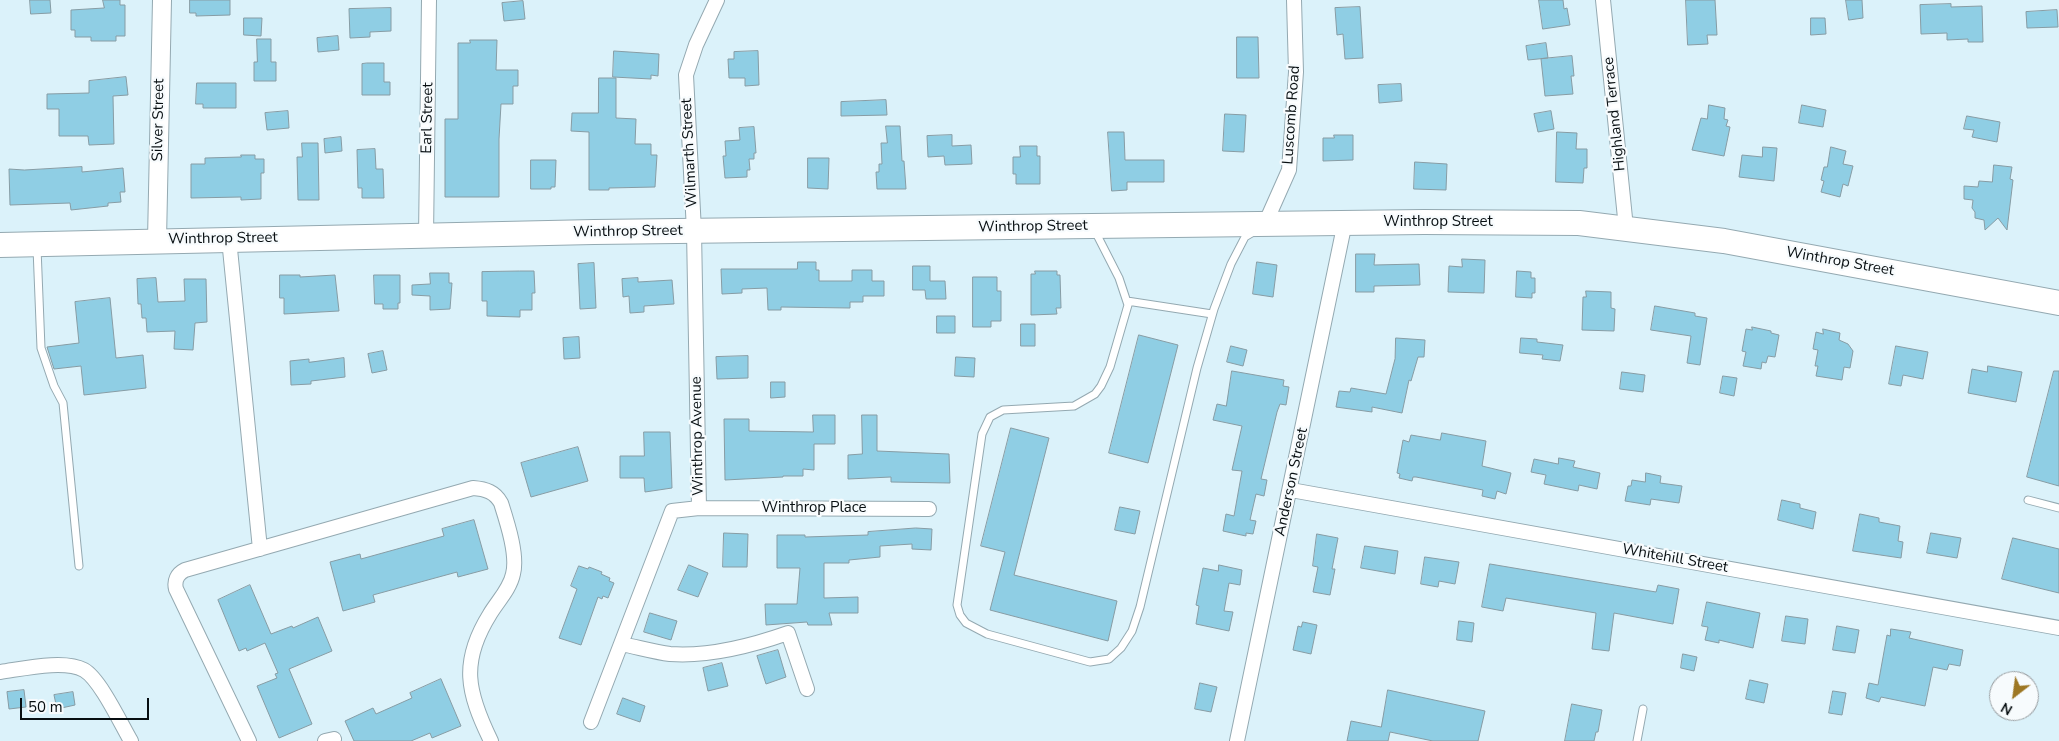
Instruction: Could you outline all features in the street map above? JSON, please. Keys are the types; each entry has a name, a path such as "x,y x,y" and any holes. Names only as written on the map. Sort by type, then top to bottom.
{"highway":[{"name":"Winthrop Street","path":"0,245 158,240 1345,222 1579,223 1724,241 2059,303"}],"street":[{"name":"Silver Street","path":"158,240 162,0"},
{"name":"Earl Street","path":"426,237 430,0"},
{"name":"Wilmarth Street","path":"694,232 686,75 696,45 716,0"},
{"name":"Luscomb Road","path":"1265,224 1289,170 1296,72 1294,0"},
{"name":"Highland Terrace","path":"1603,0 1626,228"},
{"name":"Anderson Street","path":"1237,741 1291,490 1345,222"},
{"name":"Winthrop Avenue","path":"591,722 672,511 699,508 694,232"},
{"path":"228,239 260,549"},
{"path":"249,741 176,589 175,582 178,574 185,570 466,490 482,488 494,494 501,503 515,560 513,575 479,634 473,648 471,661 471,687 475,704 491,741"},
{"name":"Whitehill Street","path":"1291,490 2059,628"},
{"name":"Winthrop Place","path":"699,508 930,509"},
{"path":"621,644 670,654 694,653 756,644 788,633 807,689"},
{"path":"0,672 56,665 72,666 85,670 101,689 130,741"}],"lane":[{"path":"1092,226 1119,278 1127,301 1128,310 1110,367 1095,394 1074,406 1003,410 994,414 987,422 982,434 957,590 958,611 962,619 972,627 987,634 1090,662 1109,659 1121,648 1132,631 1140,607 1197,368 1212,314 1231,264 1246,237 1265,224"},
{"path":"37,243 41,348 54,386 63,403 79,566"},
{"path":"1127,301 1212,314"},
{"path":"2028,500 2059,508"},
{"path":"1637,741 1643,709"}],"building":[{"path":"30,0 50,0 51,13 31,14"},
{"path":"103,0 120,0 120,5 125,5 125,36 116,36 116,41 91,41 91,37 75,37 75,30 71,30 71,10 104,8"},
{"path":"190,0 230,0 230,15 196,16 196,13 190,13"},
{"path":"1539,0 1563,0 1564,9 1567,8 1570,25 1543,29"},
{"path":"1686,0 1715,0 1717,35 1707,35 1708,44 1688,45"},
{"path":"1846,0 1862,0 1863,18 1849,20"},
{"path":"523,1 525,19 504,21 502,3"},
{"path":"1951,4 1951,7 1982,6 1983,42 1968,42 1968,39 1947,40 1947,33 1921,34 1920,5"},
{"path":"1360,7 1363,58 1345,59 1343,34 1337,35 1335,8"},
{"path":"391,8 391,31 370,32 370,37 350,38 349,9"},
{"path":"2057,10 2058,27 2027,28 2026,12"},
{"path":"244,18 262,18 261,36 244,35"},
{"path":"1811,18 1825,18 1826,34 1811,35"},
{"path":"338,36 339,50 318,52 317,38"},
{"path":"1237,37 1258,37 1259,78 1237,78"},
{"path":"257,39 271,39 271,62 276,62 276,81 254,81 254,62 257,62"},
{"path":"470,40 497,40 496,70 518,70 518,86 513,86 513,104 501,104 499,197 445,197 445,119 458,119 458,43 470,43"},
{"path":"1546,43 1548,58 1528,60 1526,46"},
{"path":"614,51 659,54 658,76 651,75 651,79 613,77"},
{"path":"758,51 759,85 745,86 745,78 729,78 728,59 734,59 734,52"},
{"path":"1572,56 1574,76 1571,76 1573,94 1545,96 1541,59"},
{"path":"384,63 384,82 390,82 390,95 362,95 362,64"},
{"path":"126,77 128,95 113,96 114,144 89,145 88,136 59,136 59,109 47,109 47,94 89,93 89,81"},
{"path":"599,78 616,78 616,118 636,119 635,144 651,144 651,155 657,155 655,187 589,190 589,132 571,131 572,113 598,113"},
{"path":"197,83 236,83 236,108 203,108 203,104 196,104"},
{"path":"1401,84 1402,101 1379,103 1378,85"},
{"path":"886,100 887,115 841,116 841,102"},
{"path":"1709,105 1725,108 1724,119 1728,120 1726,126 1730,127 1724,156 1692,150 1701,118 1707,119"},
{"path":"1802,105 1826,110 1823,127 1799,123"},
{"path":"288,111 289,128 267,130 265,113"},
{"path":"1551,111 1554,129 1538,132 1534,114"},
{"path":"1225,114 1246,115 1244,152 1223,151"},
{"path":"1967,116 2000,122 1997,142 1972,137 1974,130 1964,129"},
{"path":"886,126 900,126 906,189 877,189 876,172 879,172 879,164 882,164 881,143 887,143"},
{"path":"754,127 756,153 754,153 754,159 749,159 750,170 747,170 747,177 725,178 723,156 726,156 725,141 740,140 739,128"},
{"path":"1108,132 1124,132 1125,160 1164,160 1164,182 1127,182 1127,190 1112,191"},
{"path":"1557,132 1577,133 1576,149 1587,149 1587,168 1584,168 1583,183 1556,182"},
{"path":"952,135 952,146 971,145 972,164 945,165 944,156 928,157 927,136"},
{"path":"1334,135 1353,135 1353,160 1323,161 1323,138 1334,138"},
{"path":"341,137 342,151 325,153 324,139"},
{"path":"302,143 318,143 319,200 298,200 297,157 302,157"},
{"path":"1020,146 1037,146 1037,156 1040,156 1040,184 1016,184 1016,174 1013,174 1013,157 1020,157"},
{"path":"1763,147 1777,148 1774,181 1739,177 1742,155 1762,157"},
{"path":"1831,147 1846,151 1843,164 1853,166 1848,186 1843,184 1840,197 1821,192 1824,181 1821,180 1824,167 1827,167"},
{"path":"375,149 376,169 383,169 384,198 362,198 362,188 358,188 357,150"},
{"path":"241,155 255,155 255,159 264,159 264,173 261,173 261,199 241,200 241,197 191,198 191,164 205,164 205,158 241,157"},
{"path":"808,158 829,158 828,189 808,188"},
{"path":"531,160 556,160 555,187 551,187 551,189 531,189"},
{"path":"1415,162 1447,164 1446,190 1414,189"},
{"path":"1994,165 2012,167 2010,179 2013,180 2007,230 1998,218 1985,230 1984,220 1975,218 1975,212 1972,208 1973,200 1964,199 1964,186 1978,187 1979,181 1992,182"},
{"path":"82,167 82,172 123,168 125,192 120,192 121,202 108,203 108,206 71,210 70,203 10,205 9,169"},
{"path":"1356,254 1375,254 1374,265 1419,264 1420,285 1374,286 1374,292 1356,292"},
{"path":"1462,259 1485,260 1484,293 1448,292 1449,266 1462,267"},
{"path":"798,262 816,262 816,270 819,270 819,281 852,281 852,270 872,270 872,281 884,281 884,296 863,296 863,302 850,302 850,308 781,307 781,310 768,310 767,288 742,289 742,293 722,294 721,269 797,269"},
{"path":"1257,262 1277,265 1273,297 1253,294"},
{"path":"594,263 596,308 580,309 578,264"},
{"path":"913,266 930,266 930,281 945,281 946,299 926,299 925,290 913,290"},
{"path":"534,271 535,293 532,293 532,310 520,310 520,317 487,316 487,301 482,301 482,272"},
{"path":"1035,271 1057,271 1057,275 1060,275 1061,308 1056,308 1057,314 1031,315 1031,274 1035,274"},
{"path":"1517,271 1531,272 1531,278 1535,278 1535,293 1532,293 1532,298 1516,297"},
{"path":"430,273 449,273 449,283 452,283 450,309 430,310 430,296 412,295 412,285 430,284"},
{"path":"280,275 300,275 300,277 335,275 339,311 284,314 284,298 280,298"},
{"path":"374,275 400,275 400,303 398,303 398,309 383,309 383,304 375,304"},
{"path":"973,277 997,277 997,291 1001,291 1001,321 991,321 991,327 973,327"},
{"path":"156,278 158,302 185,301 184,279 206,279 207,322 195,323 193,350 174,349 175,331 147,332 146,318 142,318 141,304 138,304 137,279"},
{"path":"638,278 638,282 672,280 674,304 644,306 644,312 630,313 629,296 623,297 622,279"},
{"path":"1586,291 1611,292 1611,308 1615,309 1614,331 1582,330 1583,297 1586,297"},
{"path":"110,298 116,358 143,355 146,388 84,395 81,366 54,369 47,347 79,343 75,302"},
{"path":"1655,306 1695,313 1695,316 1707,318 1700,365 1687,363 1691,336 1651,330"},
{"path":"937,316 955,316 955,333 937,333"},
{"path":"1021,324 1035,324 1035,346 1021,346"},
{"path":"1752,327 1771,331 1771,333 1779,335 1775,357 1768,356 1766,363 1762,362 1761,369 1743,366 1746,352 1742,351 1746,329 1752,330"},
{"path":"1823,329 1840,333 1839,340 1848,344 1853,351 1850,368 1844,367 1842,380 1816,376 1818,366 1815,366 1818,350 1813,349 1816,332 1823,334"},
{"path":"1139,335 1178,345 1148,463 1109,453"},
{"path":"579,337 580,358 564,359 563,338"},
{"path":"1396,338 1425,340 1424,357 1418,357 1411,381 1409,380 1402,413 1372,407 1372,412 1336,407 1339,391 1350,392 1351,388 1386,394 1395,359"},
{"path":"1521,338 1537,339 1537,342 1563,345 1560,361 1542,359 1543,355 1520,353"},
{"path":"1231,346 1247,350 1243,366 1227,362"},
{"path":"1896,346 1928,352 1923,379 1903,375 1901,386 1889,384"},
{"path":"383,351 387,370 372,373 368,354"},
{"path":"748,356 748,378 717,379 716,357"},
{"path":"956,357 975,358 974,377 955,376"},
{"path":"344,358 345,377 311,381 311,384 291,385 290,361 309,359 309,362"},
{"path":"1988,366 2022,372 2016,402 1968,393 1972,369 1987,372"},
{"path":"1232,371 1284,380 1283,386 1289,387 1286,405 1280,404 1277,412 1261,479 1267,480 1264,496 1256,494 1250,520 1256,521 1253,534 1246,533 1246,536 1223,531 1226,514 1234,516 1242,471 1232,470 1242,426 1213,420 1217,404 1226,406"},
{"path":"2054,371 2059,371 2059,486 2027,477"},
{"path":"1622,372 1645,375 1643,392 1620,389"},
{"path":"1723,376 1737,378 1734,396 1720,393"},
{"path":"771,382 785,382 785,397 771,398"},
{"path":"813,415 835,415 835,444 814,444 814,470 803,469 803,476 725,480 724,419 749,419 749,431 813,432"},
{"path":"862,415 877,415 877,451 949,454 950,483 891,482 891,477 848,479 848,455 862,454"},
{"path":"1011,428 1049,438 1014,575 1117,601 1108,641 990,610 1005,552 981,546"},
{"path":"644,432 670,432 672,488 645,492 644,478 620,478 620,456 644,456"},
{"path":"1442,433 1486,441 1482,466 1511,473 1506,494 1497,491 1495,499 1482,496 1483,490 1416,477 1413,477 1412,481 1399,478 1400,474 1397,473 1403,440 1409,442 1411,435 1440,440"},
{"path":"578,447 588,481 531,497 521,463"},
{"path":"1559,458 1575,461 1573,467 1600,473 1597,489 1579,485 1578,491 1544,484 1546,475 1531,472 1534,459 1558,464"},
{"path":"1646,473 1661,476 1660,483 1682,486 1679,503 1651,499 1650,505 1625,501 1628,486 1631,486 1632,480 1645,482"},
{"path":"1782,500 1800,504 1800,508 1816,512 1813,529 1778,520"},
{"path":"1120,507 1140,511 1135,534 1115,530"},
{"path":"1860,514 1879,518 1879,522 1900,526 1898,541 1903,542 1901,558 1853,551"},
{"path":"474,520 488,569 458,577 457,572 373,595 375,602 343,611 330,562 360,554 361,559 444,536 442,529"},
{"path":"916,528 932,529 931,550 912,549 912,544 880,546 880,557 849,560 849,563 824,563 824,598 858,597 858,613 829,613 832,625 808,625 807,622 766,625 765,604 797,604 800,568 777,568 777,535 805,535 805,537 868,535 868,532"},
{"path":"724,533 748,534 747,567 723,567"},
{"path":"1931,533 1961,538 1957,558 1927,553"},
{"path":"1317,534 1338,538 1332,569 1335,569 1330,595 1313,592 1318,567 1313,566"},
{"path":"2013,538 2059,549 2059,593 2002,579"},
{"path":"1365,546 1398,551 1395,574 1361,568"},
{"path":"1425,557 1459,562 1455,584 1439,581 1438,587 1421,584"},
{"path":"1490,564 1656,592 1658,585 1679,589 1673,624 1614,613 1609,651 1592,649 1596,613 1506,598 1503,611 1482,607"},
{"path":"689,565 708,573 698,597 678,590"},
{"path":"1219,565 1242,570 1240,585 1229,583 1224,611 1233,612 1229,631 1196,624 1199,606 1196,605 1203,568 1218,571"},
{"path":"579,566 588,569 589,567 602,572 601,574 610,578 609,581 614,583 608,598 603,596 602,599 598,597 581,645 559,638 577,589 571,586"},
{"path":"250,585 271,634 292,626 293,628 318,617 332,651 289,669 312,724 279,738 257,686 277,678 275,674 278,673 265,643 247,651 246,648 239,651 218,600"},
{"path":"1707,602 1760,613 1753,648 1719,640 1719,643 1705,640 1708,627 1702,626"},
{"path":"650,613 677,621 671,640 644,632"},
{"path":"1786,616 1808,619 1805,644 1782,641"},
{"path":"1459,621 1474,623 1472,642 1457,640"},
{"path":"1303,622 1317,625 1311,654 1293,650 1298,626 1301,627"},
{"path":"1837,626 1859,630 1855,653 1833,650"},
{"path":"1891,629 1911,632 1909,638 1963,650 1960,666 1949,664 1947,670 1933,667 1925,706 1881,697 1879,702 1866,698 1869,683 1878,685 1887,635 1890,636"},
{"path":"778,650 786,677 766,684 757,656"},
{"path":"1683,654 1697,657 1694,671 1681,668"},
{"path":"722,663 728,686 708,691 703,668"},
{"path":"441,679 461,726 432,738 430,733 411,741 354,741 345,721 373,708 376,714 412,698 410,693"},
{"path":"1750,680 1768,684 1764,703 1746,699"},
{"path":"1200,683 1217,687 1211,712 1195,709"},
{"path":"24,690 26,707 9,709 7,692"},
{"path":"1388,690 1485,711 1478,741 1433,741 1390,732 1388,741 1347,741 1351,721 1381,727"},
{"path":"1833,691 1846,693 1842,715 1829,713"},
{"path":"73,692 75,705 57,709 54,695"},
{"path":"623,698 645,706 640,722 617,714"},
{"path":"1572,704 1602,710 1598,732 1596,732 1594,741 1565,741"}]}
